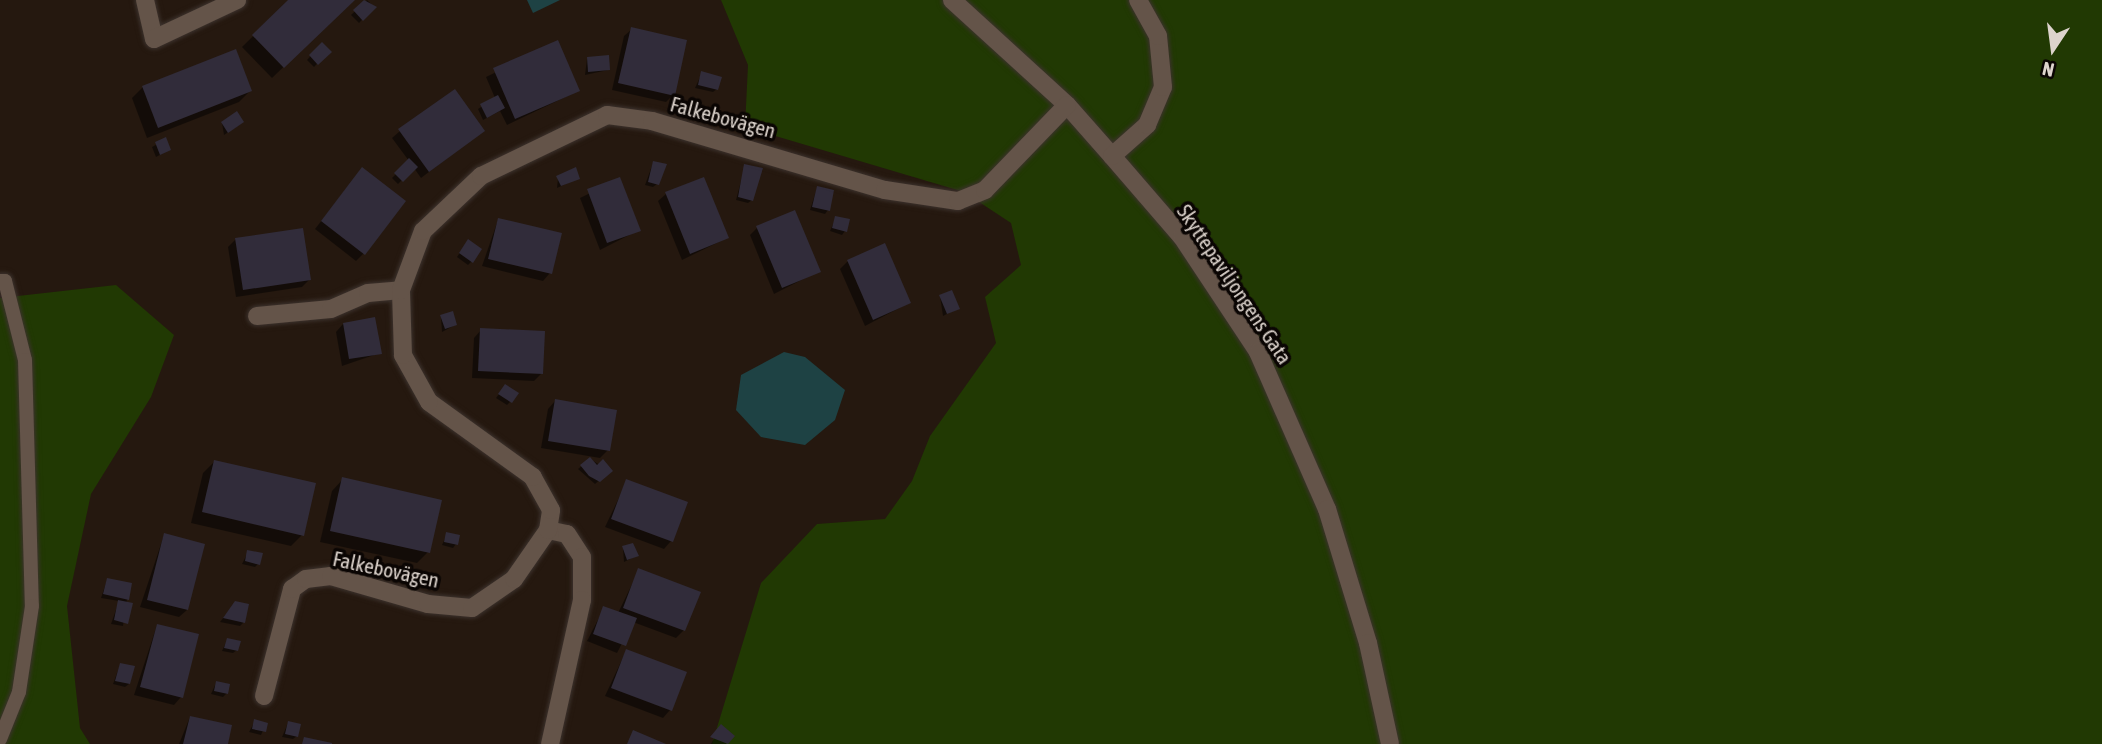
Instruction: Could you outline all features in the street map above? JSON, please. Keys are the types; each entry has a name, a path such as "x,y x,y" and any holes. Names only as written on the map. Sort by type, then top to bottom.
{"street":[{"path":"145,0 154,39 237,0"},
{"name":"Skyttepaviljongens Gata","path":"952,0 1067,104 1182,237 1258,352 1287,409 1344,562 1390,744"},
{"path":"1112,156 1147,125 1163,87 1158,36 1138,0"},
{"name":"Falkebovägen","path":"264,696 292,589 306,579 331,576 428,604 472,608 514,579 548,530 551,510 533,477 429,402 403,355 401,290 423,231 441,209 481,176 588,119 652,121 885,190 958,201 985,190 1067,104"},
{"path":"257,316 331,309 368,293 401,290"},
{"path":"548,530 567,534 582,557 582,600 550,744"}],"lane":[{"path":"0,739 19,692 33,606 25,360 3,281"}],"green space":[{"path":"721,0 2102,0 2102,744 712,744 761,583 817,524 885,519 912,481 930,436 996,343 985,297 1021,265 1011,223 964,192 745,127 748,65"},
{"path":"116,285 174,335 151,397 91,494 67,606 80,728 90,744 0,744 0,298"}],"water":[{"path":"527,0 560,0 533,13"},
{"path":"784,352 805,357 845,390 835,420 805,445 761,437 736,410 741,375"}],"building":[{"path":"288,0 355,0 284,68 252,35"},
{"path":"364,0 377,7 363,21 353,10"},
{"path":"631,27 687,40 675,96 618,83"},
{"path":"558,40 580,91 515,119 493,68"},
{"path":"322,42 332,52 318,65 309,55"},
{"path":"236,49 252,91 158,128 142,86"},
{"path":"609,55 610,70 588,72 587,57"},
{"path":"701,71 722,77 718,90 698,85"},
{"path":"455,89 485,131 429,172 398,129"},
{"path":"498,95 505,108 487,118 480,104"},
{"path":"237,111 244,122 228,133 221,122"},
{"path":"166,137 171,150 160,155 155,142"},
{"path":"409,158 418,167 403,182 394,173"},
{"path":"653,161 667,164 659,185 648,182"},
{"path":"744,164 763,168 753,201 738,197"},
{"path":"362,167 406,201 365,255 321,221"},
{"path":"576,167 580,179 561,186 556,176"},
{"path":"620,177 641,231 607,243 587,189"},
{"path":"704,177 729,238 690,254 665,192"},
{"path":"817,186 834,190 830,211 812,207"},
{"path":"795,210 821,272 782,288 756,226"},
{"path":"835,216 850,219 847,232 832,228"},
{"path":"498,218 562,233 552,274 488,259"},
{"path":"303,228 311,280 243,290 235,238"},
{"path":"468,239 482,249 473,263 459,253"},
{"path":"885,243 911,303 873,320 847,260"},
{"path":"952,290 960,309 947,314 939,295"},
{"path":"453,311 457,325 445,329 440,315"},
{"path":"375,317 382,354 349,359 343,323"},
{"path":"480,328 545,331 543,374 478,371"},
{"path":"505,384 519,393 512,403 498,394"},
{"path":"555,399 617,410 610,451 548,441"},
{"path":"590,457 597,465 603,459 613,471 600,482 589,476 580,465"},
{"path":"214,460 316,483 304,536 202,512"},
{"path":"342,477 442,500 430,553 330,531"},
{"path":"626,479 688,502 673,542 611,519"},
{"path":"446,532 460,535 458,545 444,542"},
{"path":"164,533 205,544 188,610 147,600"},
{"path":"633,543 639,556 627,560 622,546"},
{"path":"247,550 263,553 260,565 245,561"},
{"path":"638,568 701,592 685,631 623,608"},
{"path":"107,578 132,583 129,600 103,594"},
{"path":"118,600 133,603 128,624 114,620"},
{"path":"235,601 249,604 245,623 223,618"},
{"path":"603,606 637,618 626,646 593,634"},
{"path":"157,624 199,634 183,698 140,687"},
{"path":"227,638 241,641 238,651 224,648"},
{"path":"626,649 687,672 672,711 611,688"},
{"path":"120,663 135,666 130,684 115,681"},
{"path":"216,681 230,684 228,694 214,691"},
{"path":"190,716 232,725 228,744 183,744"},
{"path":"254,719 268,723 266,732 252,729"},
{"path":"288,721 301,724 298,737 285,734"},
{"path":"721,724 735,736 728,744 710,737"},
{"path":"633,730 666,744 627,744"},
{"path":"304,737 332,743 332,744 302,744"}]}
